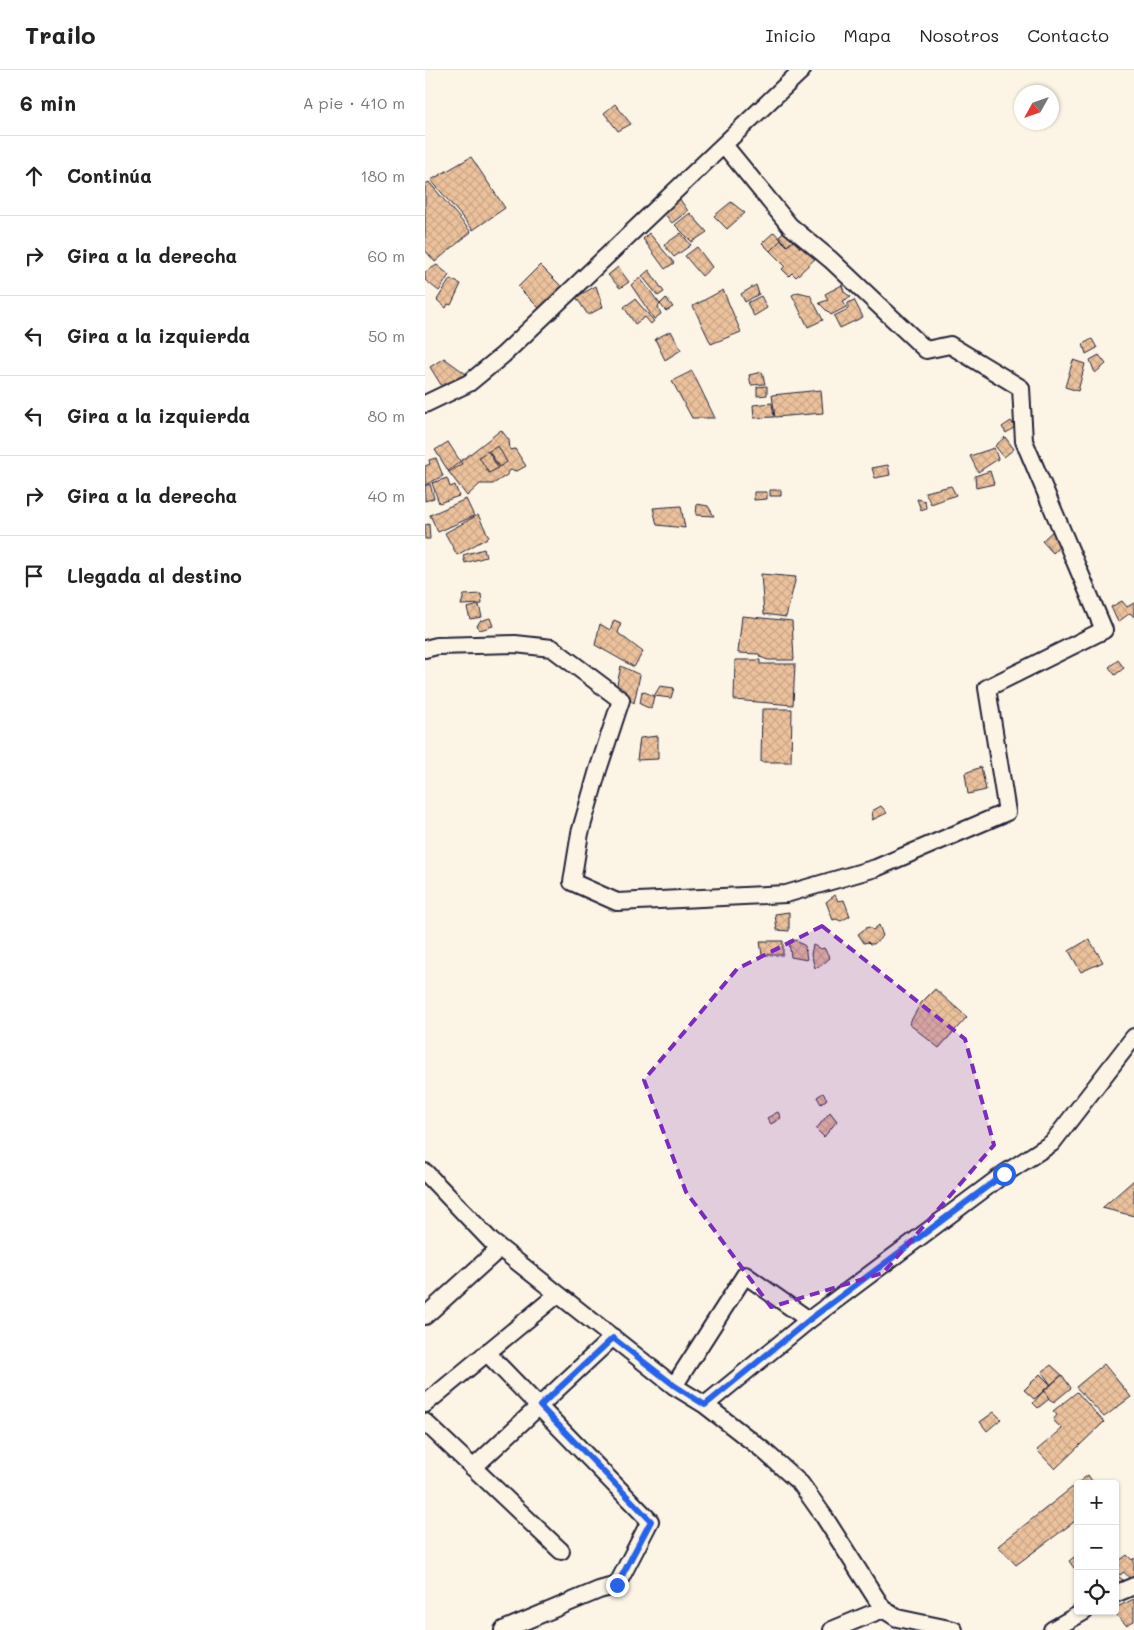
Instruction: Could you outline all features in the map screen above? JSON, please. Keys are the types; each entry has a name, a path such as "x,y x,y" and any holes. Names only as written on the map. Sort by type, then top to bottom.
{"street":[{"path":"425,404 469,383 503,355 802,70"},
{"path":"425,649 437,646 515,644 552,648 621,700 580,833 572,882 617,902 785,894 876,868 1007,812 987,688 1104,630 1024,441 1021,388 949,345 926,350 831,260 790,226 725,145"},
{"path":"705,1405 809,1320 1004,1174 1052,1143 1134,1037"},
{"path":"425,1172 499,1248 675,1386 705,1405 763,1450 801,1484 893,1619"},
{"path":"425,1316 499,1248"},
{"path":"675,1386 745,1275 809,1320"},
{"path":"425,1404 558,1294"},
{"path":"473,1468 613,1338"},
{"path":"487,1353 651,1521 617,1585 599,1590 503,1630"},
{"path":"425,1422 561,1551"},
{"path":"1119,1592 1134,1586"},
{"path":"1052,1630 1078,1615"},
{"path":"832,1630 893,1619 954,1630"}],"highlighted area":[{"path":"822,926 965,1039 994,1145 883,1273 771,1307 686,1192 644,1080 737,969"}],"building":[{"path":"615,104 631,124 618,131 604,113"},
{"path":"471,157 505,208 473,230 431,180"},
{"path":"429,182 471,232 435,262 425,250 425,184"},
{"path":"679,198 688,211 672,223 664,213"},
{"path":"731,202 745,213 727,229 714,216"},
{"path":"690,213 707,232 692,242 675,225"},
{"path":"790,226 790,235 794,240 787,246 779,236"},
{"path":"774,232 781,240 770,251 762,243"},
{"path":"649,233 674,263 665,269 643,239"},
{"path":"681,233 691,245 674,257 664,245"},
{"path":"781,240 787,246 794,240 800,248 807,242 819,255 796,277 792,273 789,276 782,269 785,266 770,251"},
{"path":"697,247 712,267 702,276 685,256"},
{"path":"437,265 449,275 439,291 425,280 425,272"},
{"path":"540,265 564,289 541,310 518,287"},
{"path":"618,267 629,282 620,288 608,275"},
{"path":"649,270 664,292 658,296 642,276"},
{"path":"640,278 660,304 658,307 661,314 654,319 631,285"},
{"path":"450,279 461,284 451,305 448,304 446,308 437,300"},
{"path":"756,285 759,294 745,302 741,294"},
{"path":"842,285 844,292 851,297 843,301 846,307 831,315 819,303 828,300 825,294"},
{"path":"596,286 603,307 588,315 576,297"},
{"path":"723,290 741,332 711,344 693,306"},
{"path":"798,292 810,295 823,320 808,327 792,295"},
{"path":"761,296 767,308 754,316 747,303"},
{"path":"666,298 673,307 666,311 660,304"},
{"path":"635,299 654,321 651,324 645,317 635,324 624,307"},
{"path":"854,300 863,317 840,328 834,316 848,309 848,303"},
{"path":"671,331 681,350 665,360 655,339"},
{"path":"1092,339 1097,348 1086,354 1083,344"},
{"path":"1099,355 1106,364 1095,373 1090,360"},
{"path":"444,358 466,374 443,388 430,367"},
{"path":"1073,360 1085,364 1078,391 1065,387"},
{"path":"692,371 715,418 692,418 672,381"},
{"path":"762,372 765,384 751,385 749,375"},
{"path":"767,386 767,395 757,396 757,387"},
{"path":"821,390 823,413 775,417 772,395"},
{"path":"772,403 774,417 754,418 753,405"},
{"path":"1011,421 1015,427 1006,433 1002,427"},
{"path":"501,430 509,440 510,450 515,449 526,466 517,471 510,470 507,475 493,484 480,484 467,496 448,471"},
{"path":"1005,437 1014,449 1004,457 995,446"},
{"path":"448,442 462,464 449,472 435,450"},
{"path":"498,446 507,462 499,467 489,451"},
{"path":"994,448 998,459 978,472 970,456"},
{"path":"488,451 498,468 489,473 479,457"},
{"path":"436,458 443,476 425,485 425,466 430,464 429,460"},
{"path":"888,465 890,475 875,478 872,468"},
{"path":"990,471 994,484 976,488 975,476"},
{"path":"447,478 450,487 455,485 459,496 439,503 432,483"},
{"path":"430,484 434,498 425,501 425,486"},
{"path":"951,486 956,495 931,504 925,492"},
{"path":"770,490 781,490 781,496 770,496"},
{"path":"754,492 767,492 767,499 754,500"},
{"path":"466,499 474,516 438,532 430,515"},
{"path":"917,499 925,501 926,508 921,510"},
{"path":"697,504 708,506 714,516 696,515"},
{"path":"681,506 685,528 657,525 653,508"},
{"path":"478,515 489,537 457,555 445,533"},
{"path":"429,524 430,539 425,539 425,525"},
{"path":"1057,527 1065,542 1053,553 1042,541"},
{"path":"484,549 486,557 465,563 463,555"},
{"path":"761,574 796,577 786,617 764,614"},
{"path":"481,594 482,604 461,605 464,595"},
{"path":"1122,601 1127,607 1134,603 1134,617 1130,613 1118,622 1111,607"},
{"path":"479,605 482,617 470,619 467,608"},
{"path":"742,616 792,621 794,660 768,660 760,657 759,654 738,653"},
{"path":"490,618 493,626 480,630 477,626 480,621"},
{"path":"614,620 621,623 618,633 643,652 634,667 595,645 600,624 610,630"},
{"path":"735,660 760,660 760,664 795,664 793,705 734,700"},
{"path":"1118,660 1124,668 1115,675 1109,667"},
{"path":"621,666 640,675 634,703 616,689"},
{"path":"660,686 674,688 671,698 654,696"},
{"path":"642,691 654,696 651,709 640,704"},
{"path":"762,709 792,709 791,762 761,762"},
{"path":"658,736 658,759 637,760 640,738"},
{"path":"981,767 986,790 968,794 965,773"},
{"path":"881,806 887,813 872,820 872,811"},
{"path":"835,895 838,901 844,900 850,916 841,921 833,920 826,902"},
{"path":"789,912 789,931 777,930 775,914"},
{"path":"879,925 883,936 874,944 864,943 858,934 866,928 869,927 873,930"},
{"path":"1089,939 1103,962 1081,972 1069,951"},
{"path":"795,940 805,946 807,960 791,957 789,941"},
{"path":"760,941 783,941 783,955 762,955"},
{"path":"813,945 821,949 824,948 830,958 815,968 811,954"},
{"path":"935,989 967,1017 939,1048 909,1024 921,1003"},
{"path":"823,1093 827,1099 821,1104 817,1097"},
{"path":"778,1112 781,1118 771,1124 767,1118"},
{"path":"830,1112 837,1121 824,1137 816,1129"},
{"path":"1134,1180 1134,1216 1102,1208"},
{"path":"1104,1364 1131,1397 1104,1417 1076,1387"},
{"path":"1051,1365 1062,1375 1051,1385 1042,1372"},
{"path":"1040,1374 1051,1385 1034,1399 1024,1390"},
{"path":"1062,1375 1071,1388 1054,1402 1049,1399 1044,1390"},
{"path":"1044,1390 1049,1399 1038,1408 1033,1403"},
{"path":"1077,1392 1104,1422 1055,1469 1037,1450 1062,1429 1053,1420 1057,1415 1053,1411"},
{"path":"994,1412 1001,1419 987,1431 980,1422"},
{"path":"1088,1475 1091,1480 1082,1480"},
{"path":"1074,1486 1074,1522 1016,1565 998,1546"},
{"path":"1127,1555 1132,1560 1134,1558 1134,1577 1131,1580 1124,1572 1119,1574 1119,1561"},
{"path":"1074,1557 1074,1568 1069,1561"},
{"path":"1119,1577 1127,1583 1119,1588"},
{"path":"1134,1599 1134,1621 1126,1625 1117,1615 1119,1615 1119,1606"}],"route":[{"path":"617,1585 651,1521 540,1406 613,1338 675,1386 705,1405 809,1320 1004,1174"}]}
